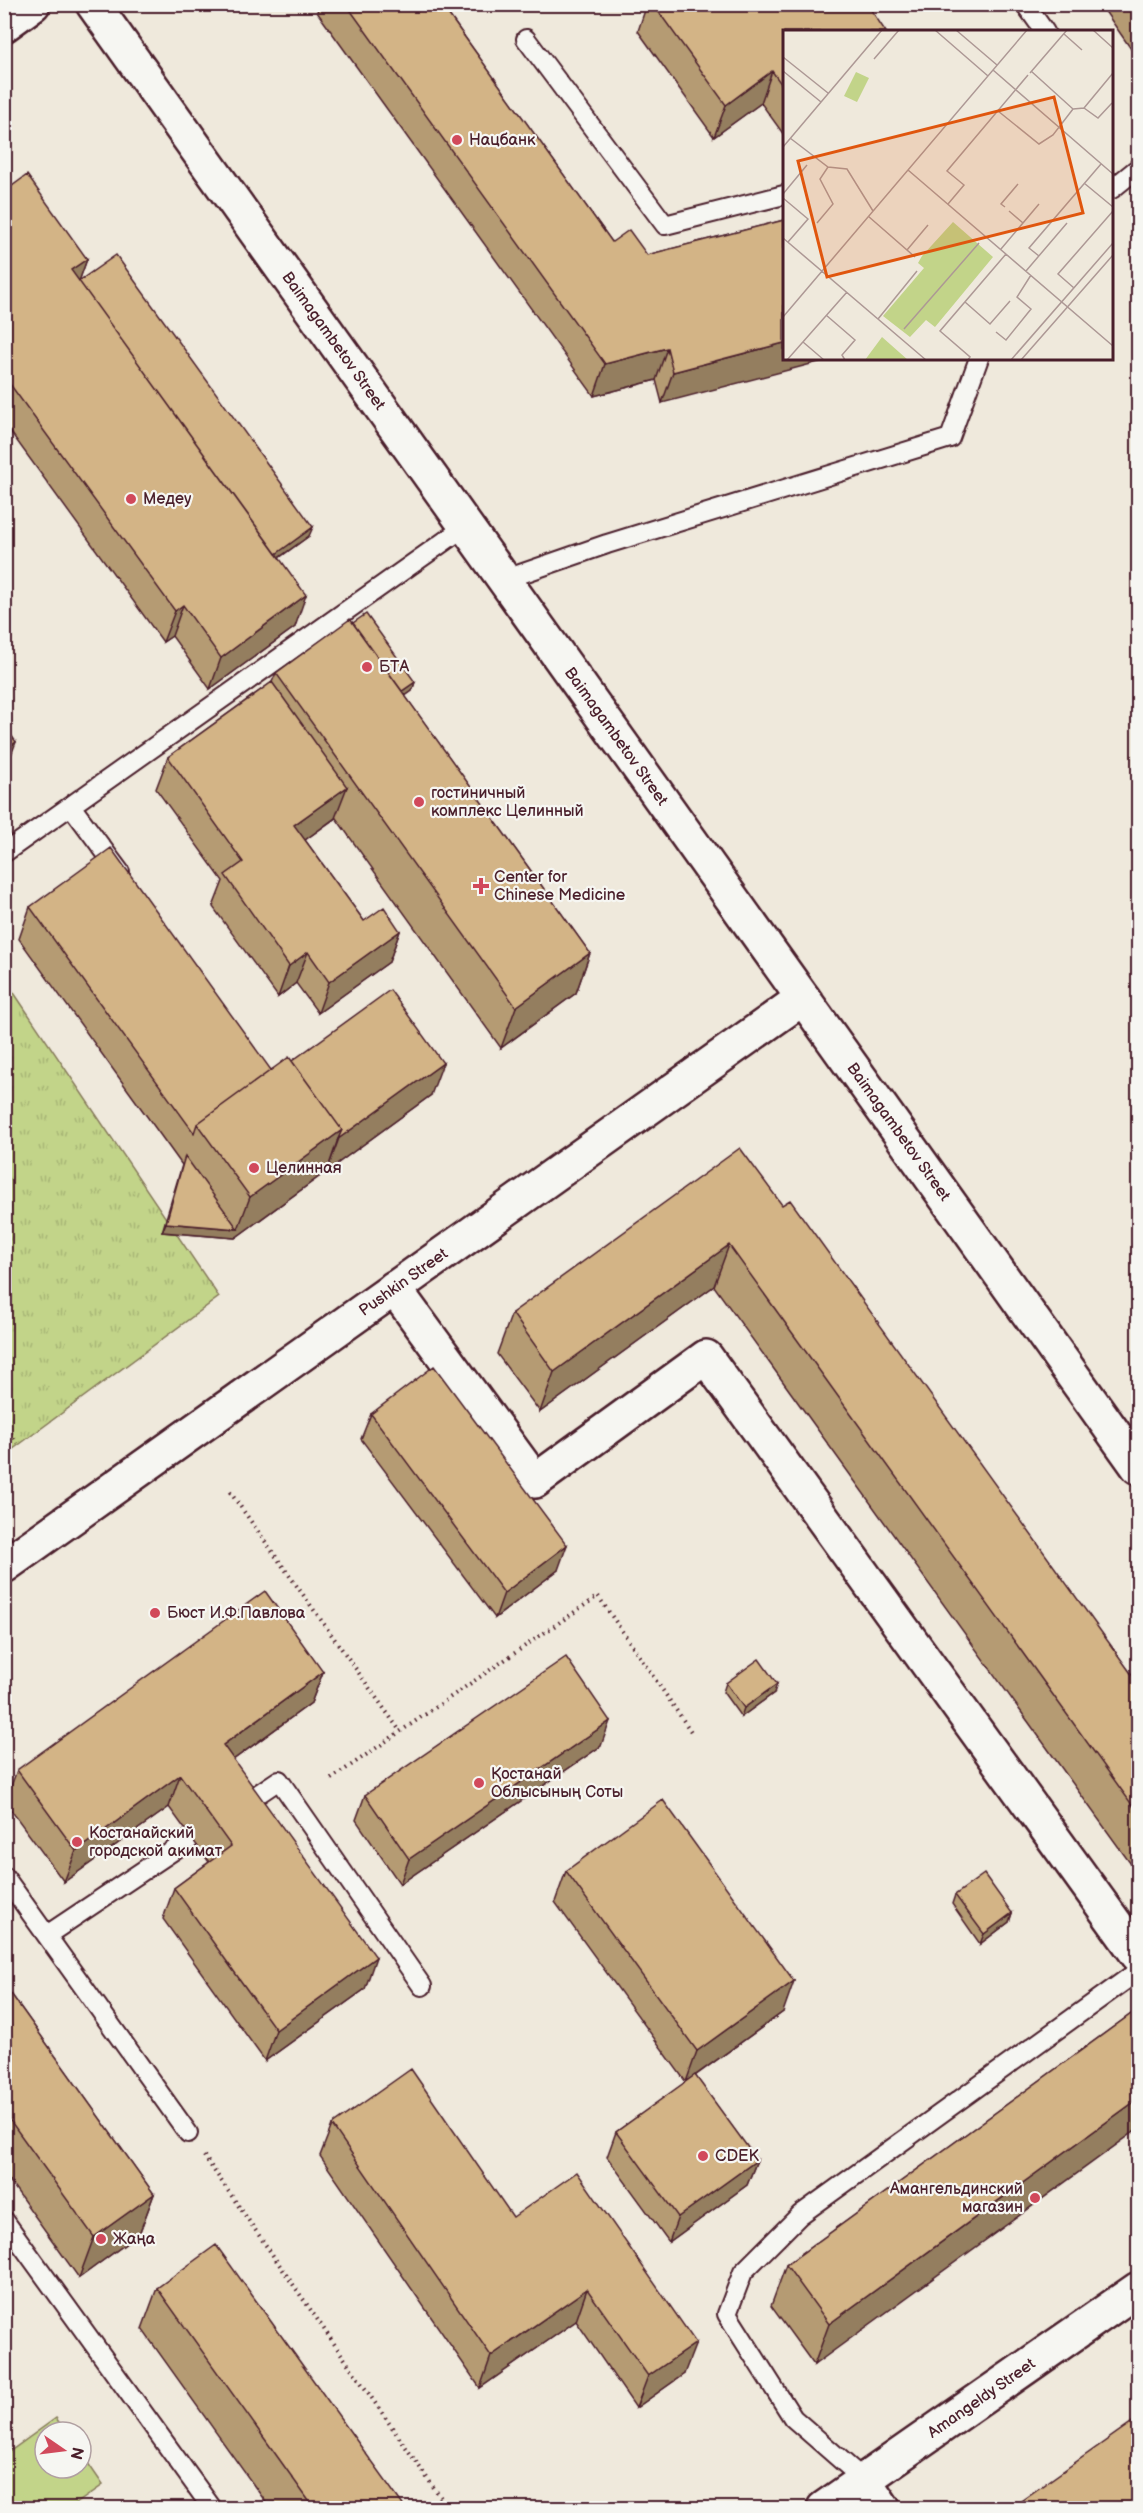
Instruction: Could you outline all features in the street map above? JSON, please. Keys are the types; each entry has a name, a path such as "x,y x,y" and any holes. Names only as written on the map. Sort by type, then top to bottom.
{"street":[{"path":"4,25 33,4"},
{"name":"Baimagambetov Street","path":"93,4 506,579 1138,1467"},
{"name":"Pushkin Street","path":"4,1566 803,998"},
{"path":"394,1288 535,1481 706,1357 1138,1955"},
{"name":"Amangeldy Street","path":"824,2508 1138,2289"},
{"path":"864,2480 883,2508"}],"lane":[{"path":"1025,4 1044,30"},
{"path":"526,39 665,225 783,195"},
{"path":"1113,188 1138,168"},
{"path":"506,579 607,544 950,438 978,360"},
{"path":"4,853 466,526"},
{"path":"71,806 134,891"},
{"path":"239,1807 279,1780 422,1986"},
{"path":"47,1935 189,1840"},
{"path":"4,1876 188,2133"},
{"path":"864,2480 793,2418 728,2314 743,2272 800,2215 1138,1971"},
{"path":"4,2220 212,2508"}],"path":[{"path":"4,1423 18,1443"},
{"path":"230,1492 400,1731"},
{"path":"331,1779 598,1596 692,1733"},
{"path":"188,2133 448,2508"}],"green space":[{"path":"4,978 219,1297 5,1455 4,1455"},
{"path":"33,2435 33,2480 93,2480 93,2470 103,2485 70,2508 5,2508 5,2455"}],"building":[{"name":"Нацбанк","path":"346,4 441,4 612,242 629,230 647,255 783,220 783,343 673,372 667,348 605,364"},
{"path":"653,4 867,4 885,30 783,30 783,87 772,71 726,105"},
{"name":"Медеу","path":"27,175 87,259 71,270 306,595 221,658 183,605 175,611 4,376 4,192"},
{"path":"116,255 313,527 276,554 79,281"},
{"path":"366,614 415,682 402,691 353,623"},
{"path":"350,619 590,953 516,1007 276,673"},
{"path":"272,682 347,787 294,825 364,921 384,907 400,931 329,982 308,952 289,966 225,875 243,862 168,757"},
{"path":"4,725 16,742 4,750"},
{"path":"111,848 271,1070 197,1124 194,1133 30,907"},
{"path":"390,990 443,1063 338,1139 342,1130 292,1061"},
{"path":"289,1057 342,1130 250,1197 197,1124"},
{"path":"740,1148 782,1205 790,1200 1138,1683 1138,1813 729,1245 554,1372 512,1313"},
{"path":"185,1156 238,1229 166,1223"},
{"path":"434,1366 567,1545 504,1593 371,1414"},
{"name":"Костанайский городской акимат","path":"265,1591 323,1672 223,1745 376,1957 276,2030 174,1888 231,1846 180,1775 76,1851 17,1770"},
{"name":"Қостанай Облысының Соты","path":"566,1657 610,1721 409,1859 365,1795"},
{"path":"759,1659 777,1684 744,1708 726,1683"},
{"path":"663,1800 794,1981 697,2051 566,1871"},
{"path":"984,1874 1012,1913 984,1934 955,1895"},
{"path":"4,1984 154,2194 94,2237 4,2112"},
{"path":"1138,2009 1138,2099 829,2324 786,2265"},
{"path":"411,2069 513,2217 577,2172 696,2343 648,2376 587,2289 491,2356 332,2125"},
{"path":"695,2075 757,2160 678,2217 616,2132"},
{"path":"216,2245 405,2508 314,2508 157,2288"},
{"path":"1138,2418 1138,2508 1011,2508"}],"place":[{"name":"Нацбанк","path":"457,140"},
{"name":"Медеу","path":"131,499"},
{"name":"БТА","path":"367,667"},
{"name":"гостиничный комплекс Целинный","path":"419,802"},
{"name":"Center for Chinese Medicine","path":"481,886"},
{"name":"Целинная","path":"254,1168"},
{"name":"Бюст И.Ф.Павлова","path":"155,1613"},
{"name":"Қостанай Облысының Соты","path":"479,1783"},
{"name":"Костанайский городской акимат","path":"77,1842"},
{"name":"CDEK","path":"703,2156"},
{"name":"Амангельдинский магазин","path":"1035,2198"},
{"name":"Жаңа","path":"101,2239"}]}
